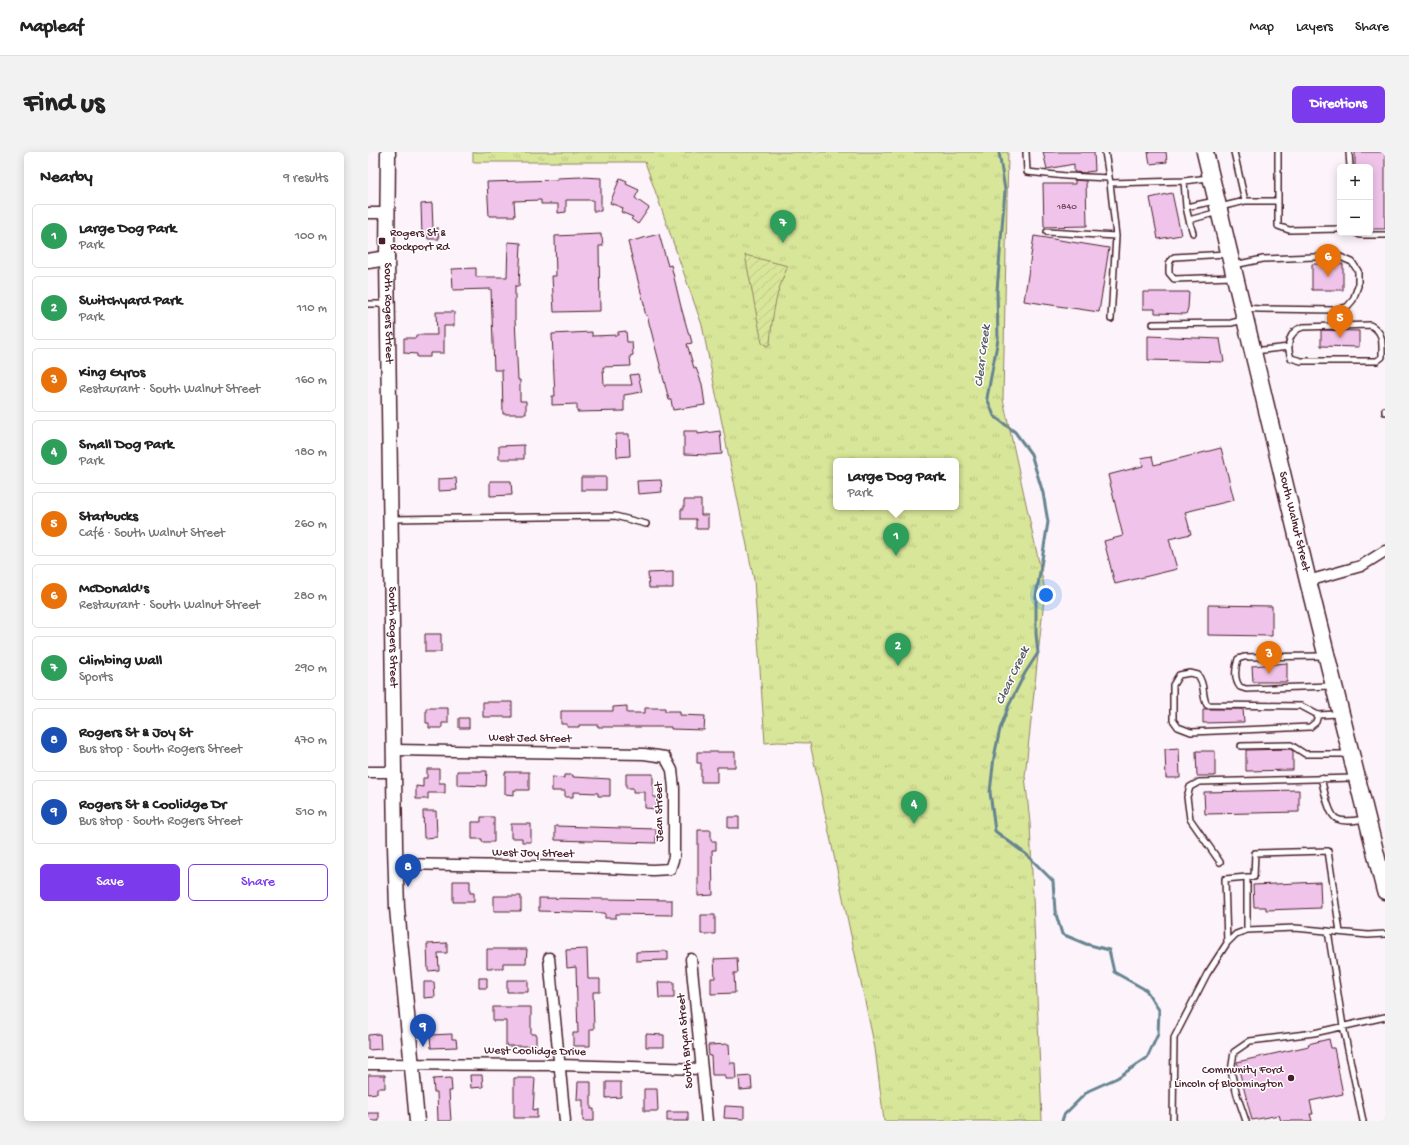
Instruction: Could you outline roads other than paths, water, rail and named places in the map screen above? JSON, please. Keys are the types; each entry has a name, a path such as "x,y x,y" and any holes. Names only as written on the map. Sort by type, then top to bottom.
{"main road":[{"name":"South Walnut Street","path":"1205,152 1308,581 1385,891"}],"street":[{"name":"South Rogers Street","path":"388,152 387,258 397,908 417,1121"},
{"path":"368,213 387,213"},
{"path":"368,261 387,258"},
{"path":"1308,581 1361,566 1385,551"},
{"name":"West Jed Street","path":"394,750 644,754 665,757"},
{"name":"Jean Street","path":"665,757 672,770 674,788 674,857 670,868"},
{"path":"368,772 395,772"},
{"name":"West Joy Street","path":"396,864 580,867 653,870 670,868"},
{"path":"549,958 565,1121"},
{"name":"South Bryan Street","path":"691,959 707,1121"},
{"name":"West Coolidge Drive","path":"368,1064 560,1065 702,1068"}],"lane":[{"path":"1026,152 1027,172 1110,180 1184,181 1211,178"},
{"path":"1105,152 1110,180 1116,236 1111,319"},
{"path":"1234,152 1245,201"},
{"path":"1278,152 1278,226 1289,230 1337,229"},
{"path":"1349,152 1350,164"},
{"path":"1184,181 1186,207 1193,233"},
{"path":"1186,207 1218,206 1245,201 1278,201"},
{"path":"1189,220 1218,206"},
{"path":"1047,232 1116,236"},
{"path":"1373,235 1385,235"},
{"path":"1153,324 1231,323 1244,314 1260,309 1335,310 1347,307 1353,300 1358,286 1358,271 1352,262 1338,256 1263,259 1233,265 1174,257 1170,259 1169,273 1174,279 1220,278 1233,265"},
{"path":"368,304 388,304"},
{"path":"1370,325 1377,329 1382,339 1382,357 1377,361 1301,361 1292,358 1289,347 1289,339 1293,333 1297,329 1303,327 1370,325"},
{"path":"1253,352 1289,347"},
{"path":"391,519 615,516 646,524"},
{"path":"1327,656 1244,657 1238,659 1236,665 1236,682 1240,687 1246,688 1334,686"},
{"path":"1318,715 1316,722 1310,727 1191,732 1178,727 1173,720 1173,685 1179,675 1190,672 1198,674 1203,681 1204,699 1207,705 1301,706 1318,715 1341,714"},
{"path":"1241,746 1291,745 1305,754 1351,754"},
{"path":"1321,778 1330,813 1335,818 1342,820 1367,819"},
{"path":"1220,862 1190,819 1187,797 1190,787 1198,782 1357,778"},
{"path":"1227,943 1225,879 1254,877 1255,853 1328,851 1340,932"},
{"path":"1247,877 1247,930"},
{"path":"1172,1121 1174,1038 1207,974 1227,943 1236,934 1247,930 1295,928 1368,935 1385,934"},
{"path":"1328,931 1343,1026 1363,1121"},
{"path":"1246,1121 1236,1095 1231,1071 1234,1052 1250,1042 1314,1033 1385,1017"}],"waterway":[{"name":"Clear Creek","path":"999,152 1005,190 997,291 998,339 987,398 994,416 1015,432 1031,454 1043,493 1048,522 1036,597 1036,634 1038,653 1025,673 1009,705 1000,729 994,757 990,792 995,831 1027,855 1053,881 1055,911 1062,934 1086,944 1109,950 1114,972 1146,990 1159,1010 1158,1034 1147,1058 1117,1078 1088,1091 1064,1115 1062,1121"}],"place":[{"name":"Rogers St & Rockport Rd","path":"382,241"},
{"name":"Climbing Wall","path":"783,243"},
{"name":"McDonald's","path":"1328,277"},
{"name":"Starbucks","path":"1340,338"},
{"name":"Large Dog Park","path":"896,556"},
{"name":"Switchyard Park","path":"898,666"},
{"name":"King Gyros","path":"1269,674"},
{"name":"Small Dog Park","path":"914,824"},
{"name":"Rogers St & Joy St","path":"408,887"},
{"name":"Rogers St & Coolidge Dr","path":"423,1047"},
{"name":"Community Ford Lincoln of Bloomington","path":"1291,1078"}]}
